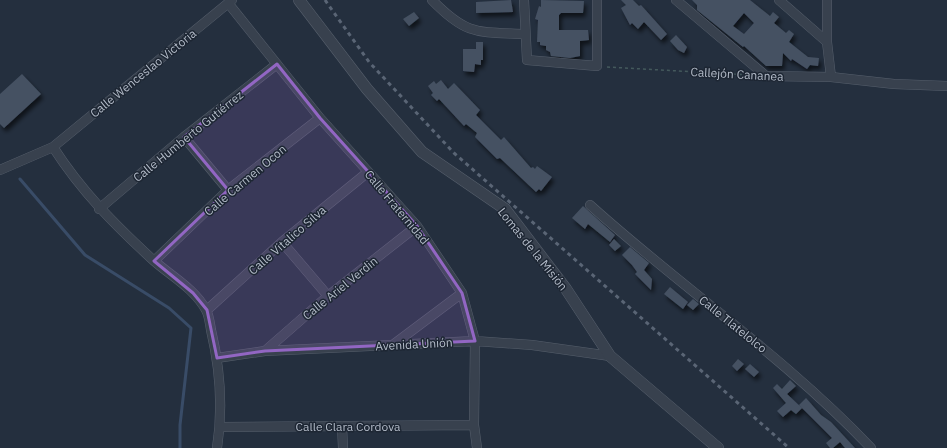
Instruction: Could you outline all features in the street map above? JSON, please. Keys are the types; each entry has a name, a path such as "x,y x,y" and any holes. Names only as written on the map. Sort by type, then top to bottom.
{"street":[{"name":"Lomas de la Misión","path":"298,0 367,89 422,152 505,209 566,289 610,356 718,448"},
{"path":"432,0 449,18 464,28 480,32 525,34"},
{"path":"524,0 527,60 597,66 597,0"},
{"path":"676,0 766,76"},
{"path":"779,0 826,42"},
{"path":"827,0 826,42 831,77"},
{"name":"Calle Fraternidad","path":"230,2 320,118 417,226 462,293 475,341 474,425 477,448"},
{"name":"Calle Wenceslao Victoria","path":"0,170 53,147 230,2"},
{"name":"Calle Humberto Gutiérrez","path":"99,209 184,137 277,64"},
{"name":"Callejón Cananea","path":"766,76 831,77 894,84 947,86"},
{"name":"Calle Carmen Ocon","path":"154,261 228,190 320,118"},
{"path":"184,137 228,190"},
{"path":"53,147 72,176 99,209 154,261 193,293 207,310 217,358 221,426 218,448"},
{"name":"Calle Vitalico Silva","path":"207,310 282,242 368,172"},
{"name":"Calle Tlatelolco","path":"590,205 634,244 758,344 840,416 871,448"},
{"name":"Calle Ariel Verdin","path":"265,351 328,296 417,226"},
{"path":"282,242 328,296"},
{"path":"394,344 462,293"},
{"name":"Avenida Unión","path":"217,358 265,351 475,341 532,345 610,356"},
{"name":"Calle Clara Cordova","path":"221,426 474,425"},
{"path":"342,426 343,448"}],"path":[{"name":"Callejón Cananea","path":"597,66 766,76"}],"highlighted area":[{"path":"277,64 320,118 417,226 462,293 475,341 265,351 217,358 207,310 193,293 154,261 228,190 184,137"}],"building":[{"path":"511,0 513,12 476,13 476,2"},
{"path":"541,0 584,1 583,13 561,13 559,15 559,30 588,30 589,40 580,41 580,56 570,58 551,56 550,52 546,50 546,46 540,45 540,42 537,42 538,20 535,19 539,6 541,7"},
{"path":"621,0 633,0 639,6 641,5 667,34 661,40 644,22 638,29 632,23 630,25 621,8 626,5"},
{"path":"692,0 750,0 770,16 773,12 779,17 774,23 786,33 789,30 794,34 789,42 808,57 819,58 818,66 810,65 807,69 792,59 791,61 783,53 782,66 766,66 744,46 743,47 697,10 697,5","holes":["744,13 754,23 744,34 733,26"]},
{"path":"414,12 419,18 409,26 403,19"},
{"path":"676,35 687,47 684,53 678,50 670,41"},
{"path":"476,42 483,42 483,60 481,60 481,65 475,64 474,72 463,71 463,49 476,49"},
{"path":"22,74 41,94 4,128 0,124 0,94"},
{"path":"441,80 448,89 454,83 480,110 476,115 501,140 504,137 531,168 533,167 535,169 537,166 552,177 541,191 539,189 536,192 500,158 497,159 475,137 477,133 466,124 464,126 439,99 437,101 431,95 433,93 428,86 434,81 436,84"},
{"path":"583,206 615,235 610,242 588,224 585,229 572,218"},
{"path":"614,239 621,246 615,251 609,245"},
{"path":"630,247 649,263 644,270 652,279 651,290 635,274 637,272 622,255"},
{"path":"670,287 688,302 683,309 664,294"},
{"path":"693,299 699,304 693,310 687,305"},
{"path":"738,359 744,364 737,371 732,366"},
{"path":"750,364 759,372 754,377 745,369"},
{"path":"790,380 796,386 787,394 802,408 796,414 791,410 783,417 777,411 786,403 773,388 777,384 782,389"},
{"path":"806,398 855,448 845,448 840,442 833,448 830,448 826,443 832,438 799,405"}],"waterway":[{"path":"20,179 85,255 169,308 191,328 180,425 180,448"}],"railway":[{"path":"325,0 369,62 454,153 789,448"}]}
